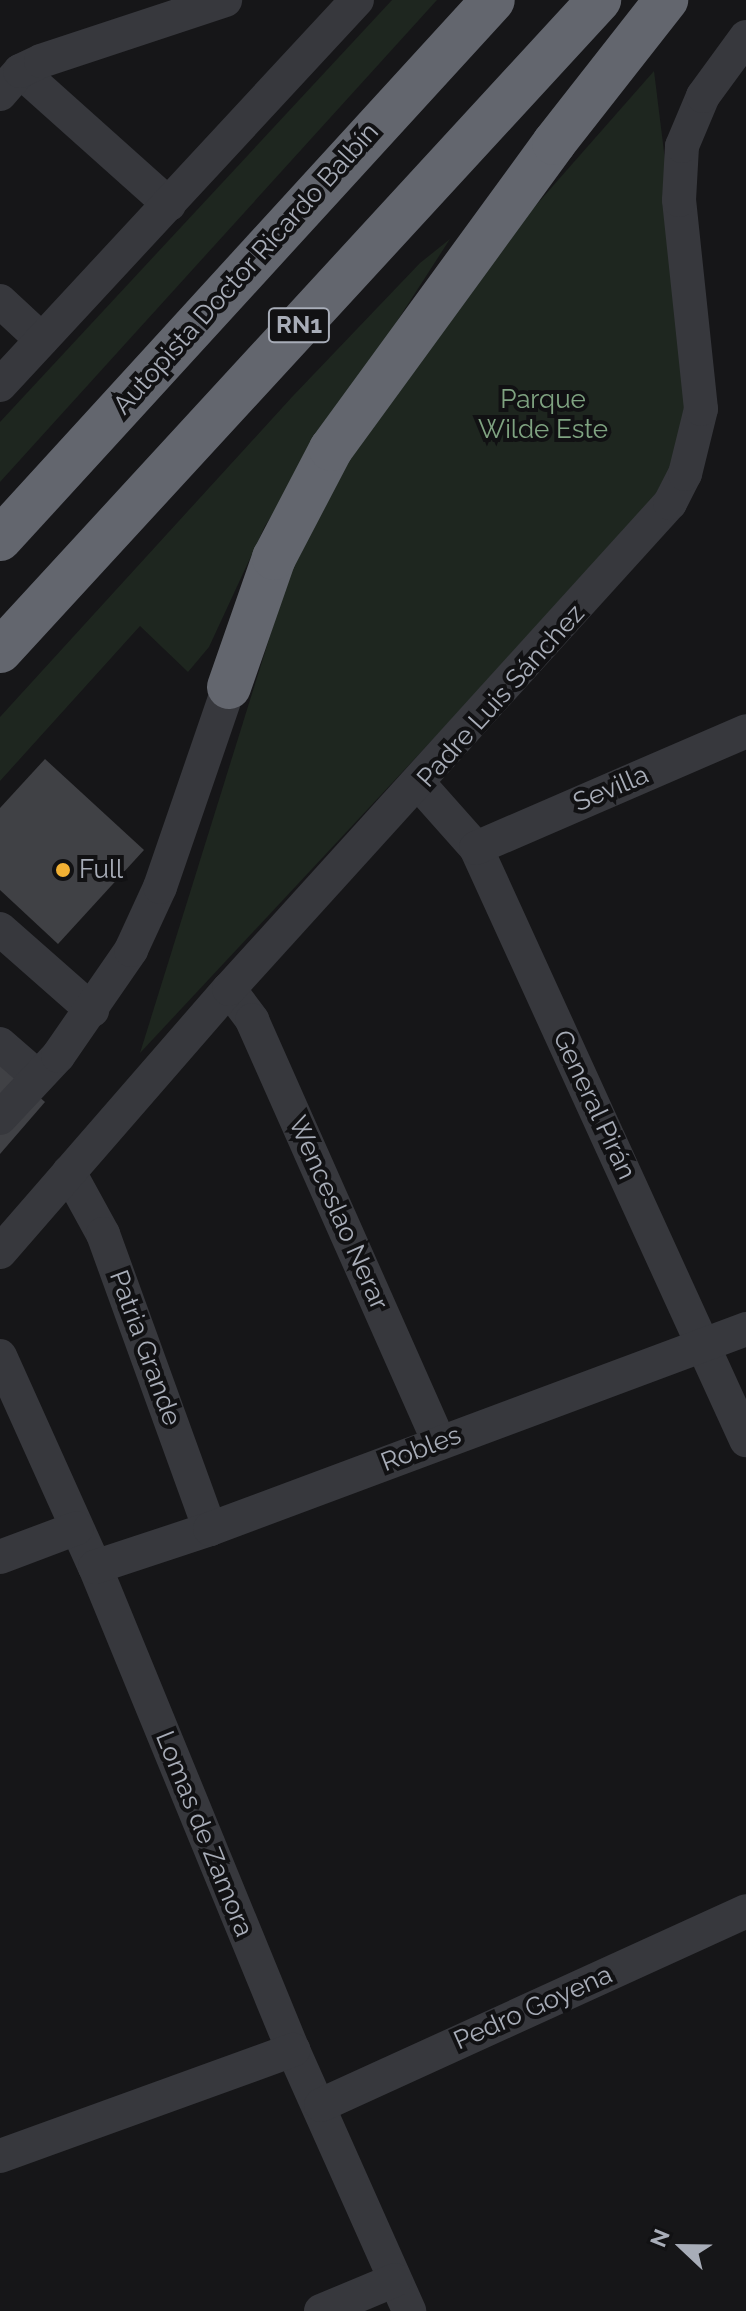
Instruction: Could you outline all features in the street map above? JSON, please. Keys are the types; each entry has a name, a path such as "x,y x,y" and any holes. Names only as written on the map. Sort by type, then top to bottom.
{"highway":[{"name":"Autopista Doctor Ricardo Balbín","path":"0,539 493,0"},
{"name":"RN1","path":"0,651 599,0"},
{"path":"229,687 274,558 331,449 545,155 666,0"}],"street":[{"path":"169,204 10,83 82,45 225,0"},
{"path":"0,385 357,0"},
{"name":"Padre Luis Sánchez","path":"0,1252 229,989 420,785 653,527 685,474 699,421 701,384 679,200 682,146 703,96 746,37"},
{"path":"0,301 42,340"},
{"path":"0,1118 92,1010 131,950 160,887 229,687"},
{"name":"Sevilla","path":"476,848 746,731"},
{"name":"General Pirán","path":"420,785 476,848 746,1440"},
{"path":"0,929 92,1010"},
{"name":"Wenceslao Nerar","path":"229,989 252,1020 439,1442"},
{"path":"0,1044 38,1077"},
{"name":"Patria Grande","path":"69,1172 103,1234 210,1529"},
{"name":"Robles","path":"95,1567 210,1529 746,1329"},
{"name":"Lomas de Zamora","path":"0,1356 95,1567 293,2050 321,2105 409,2311"},
{"path":"0,1557 77,1528"},
{"name":"Pedro Goyena","path":"321,2105 746,1911"},
{"path":"0,2156 293,2050"},
{"path":"321,2311 395,2280"}],"green space":[{"path":"392,0 437,0 0,482 0,422"},
{"name":"Parque Wilde Este","path":"654,71 691,370 676,459 654,497 605,555 140,1053 289,575 337,476 493,254"},
{"path":"450,239 265,526 209,647 188,672 140,626 0,781 0,717 292,397 420,263"}],"building":[{"name":"Full","path":"45,759 144,850 58,944 0,890 0,808"},
{"path":"0,1062 45,1102 0,1154"}],"place":[{"name":"Full","path":"63,870"}]}
